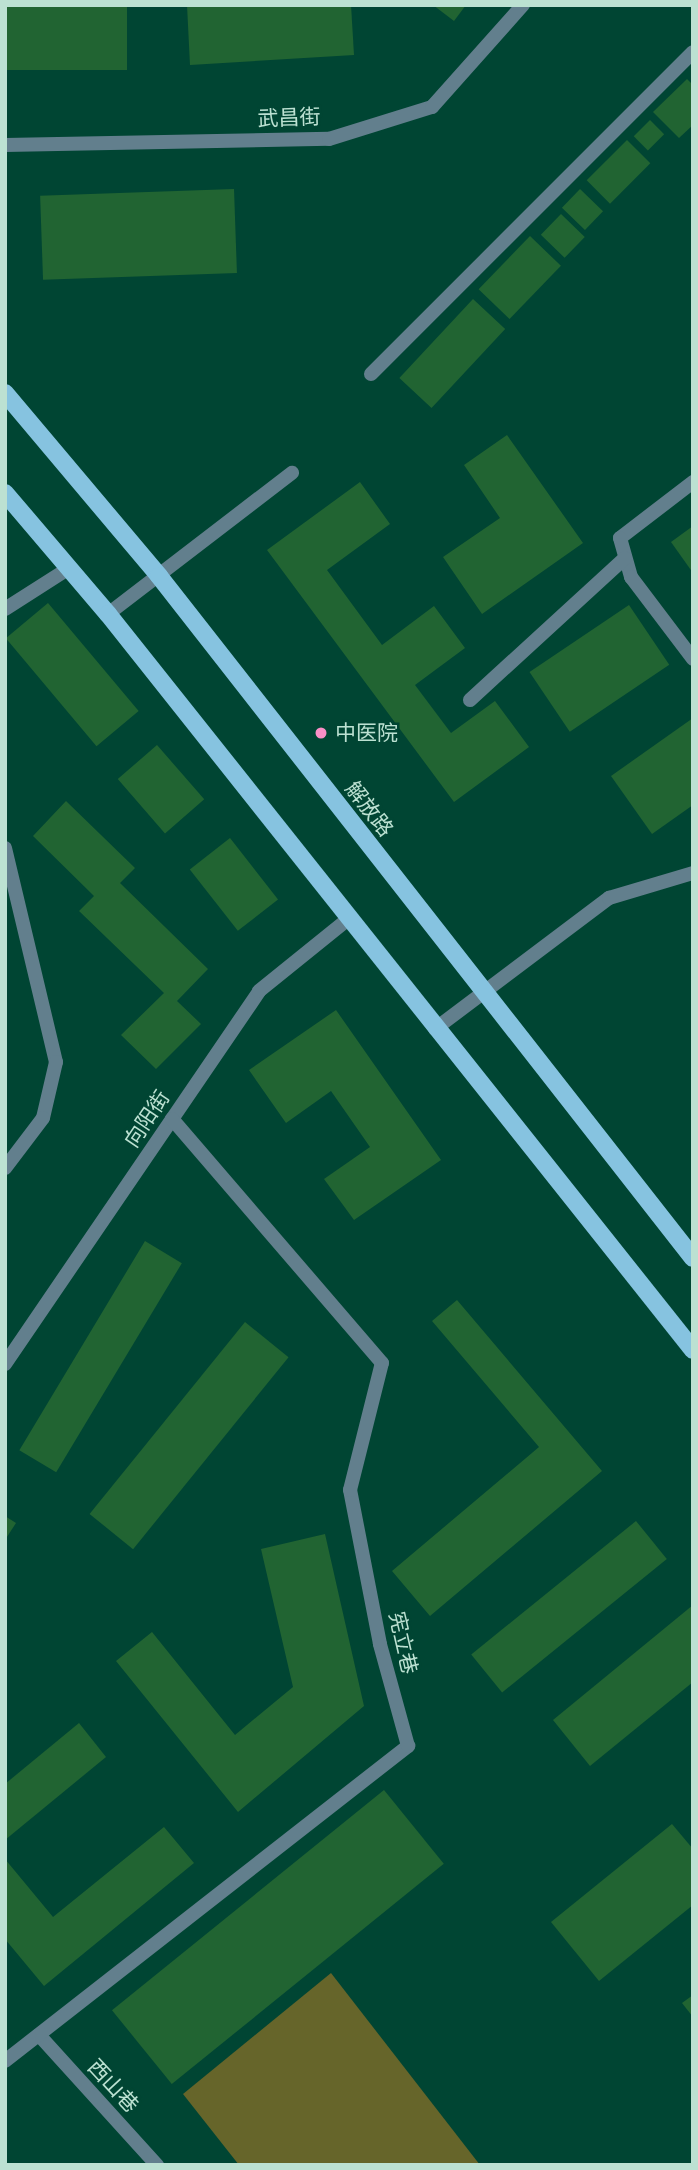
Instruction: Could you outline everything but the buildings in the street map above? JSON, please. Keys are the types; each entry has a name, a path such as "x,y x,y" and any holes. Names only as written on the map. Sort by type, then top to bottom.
{"main road":[{"name":"解放路","path":"5,393 159,576 693,1258"},
{"path":"5,493 107,614 347,920 693,1350"}],"street":[{"name":"武昌街","path":"5,145 329,139 432,107 523,5"},
{"path":"370,374 693,52"},
{"path":"107,614 292,473"},
{"path":"693,482 620,538 631,578 693,659"},
{"path":"470,700 625,558"},
{"path":"5,609 69,568"},
{"path":"5,848 56,1062 43,1118 5,1168"},
{"path":"435,1029 486,995 609,898 693,873"},
{"name":"向阳街","path":"5,1364 259,991 347,920"},
{"name":"宪立巷","path":"5,2061 408,1746 380,1644 350,1490 382,1363 172,1119"},
{"name":"西山巷","path":"38,2035 157,2165"}],"shaded area":[{"path":"331,1973 480,2165 239,2165 183,2094"}],"place":[{"name":"中医院","path":"321,733"}]}
